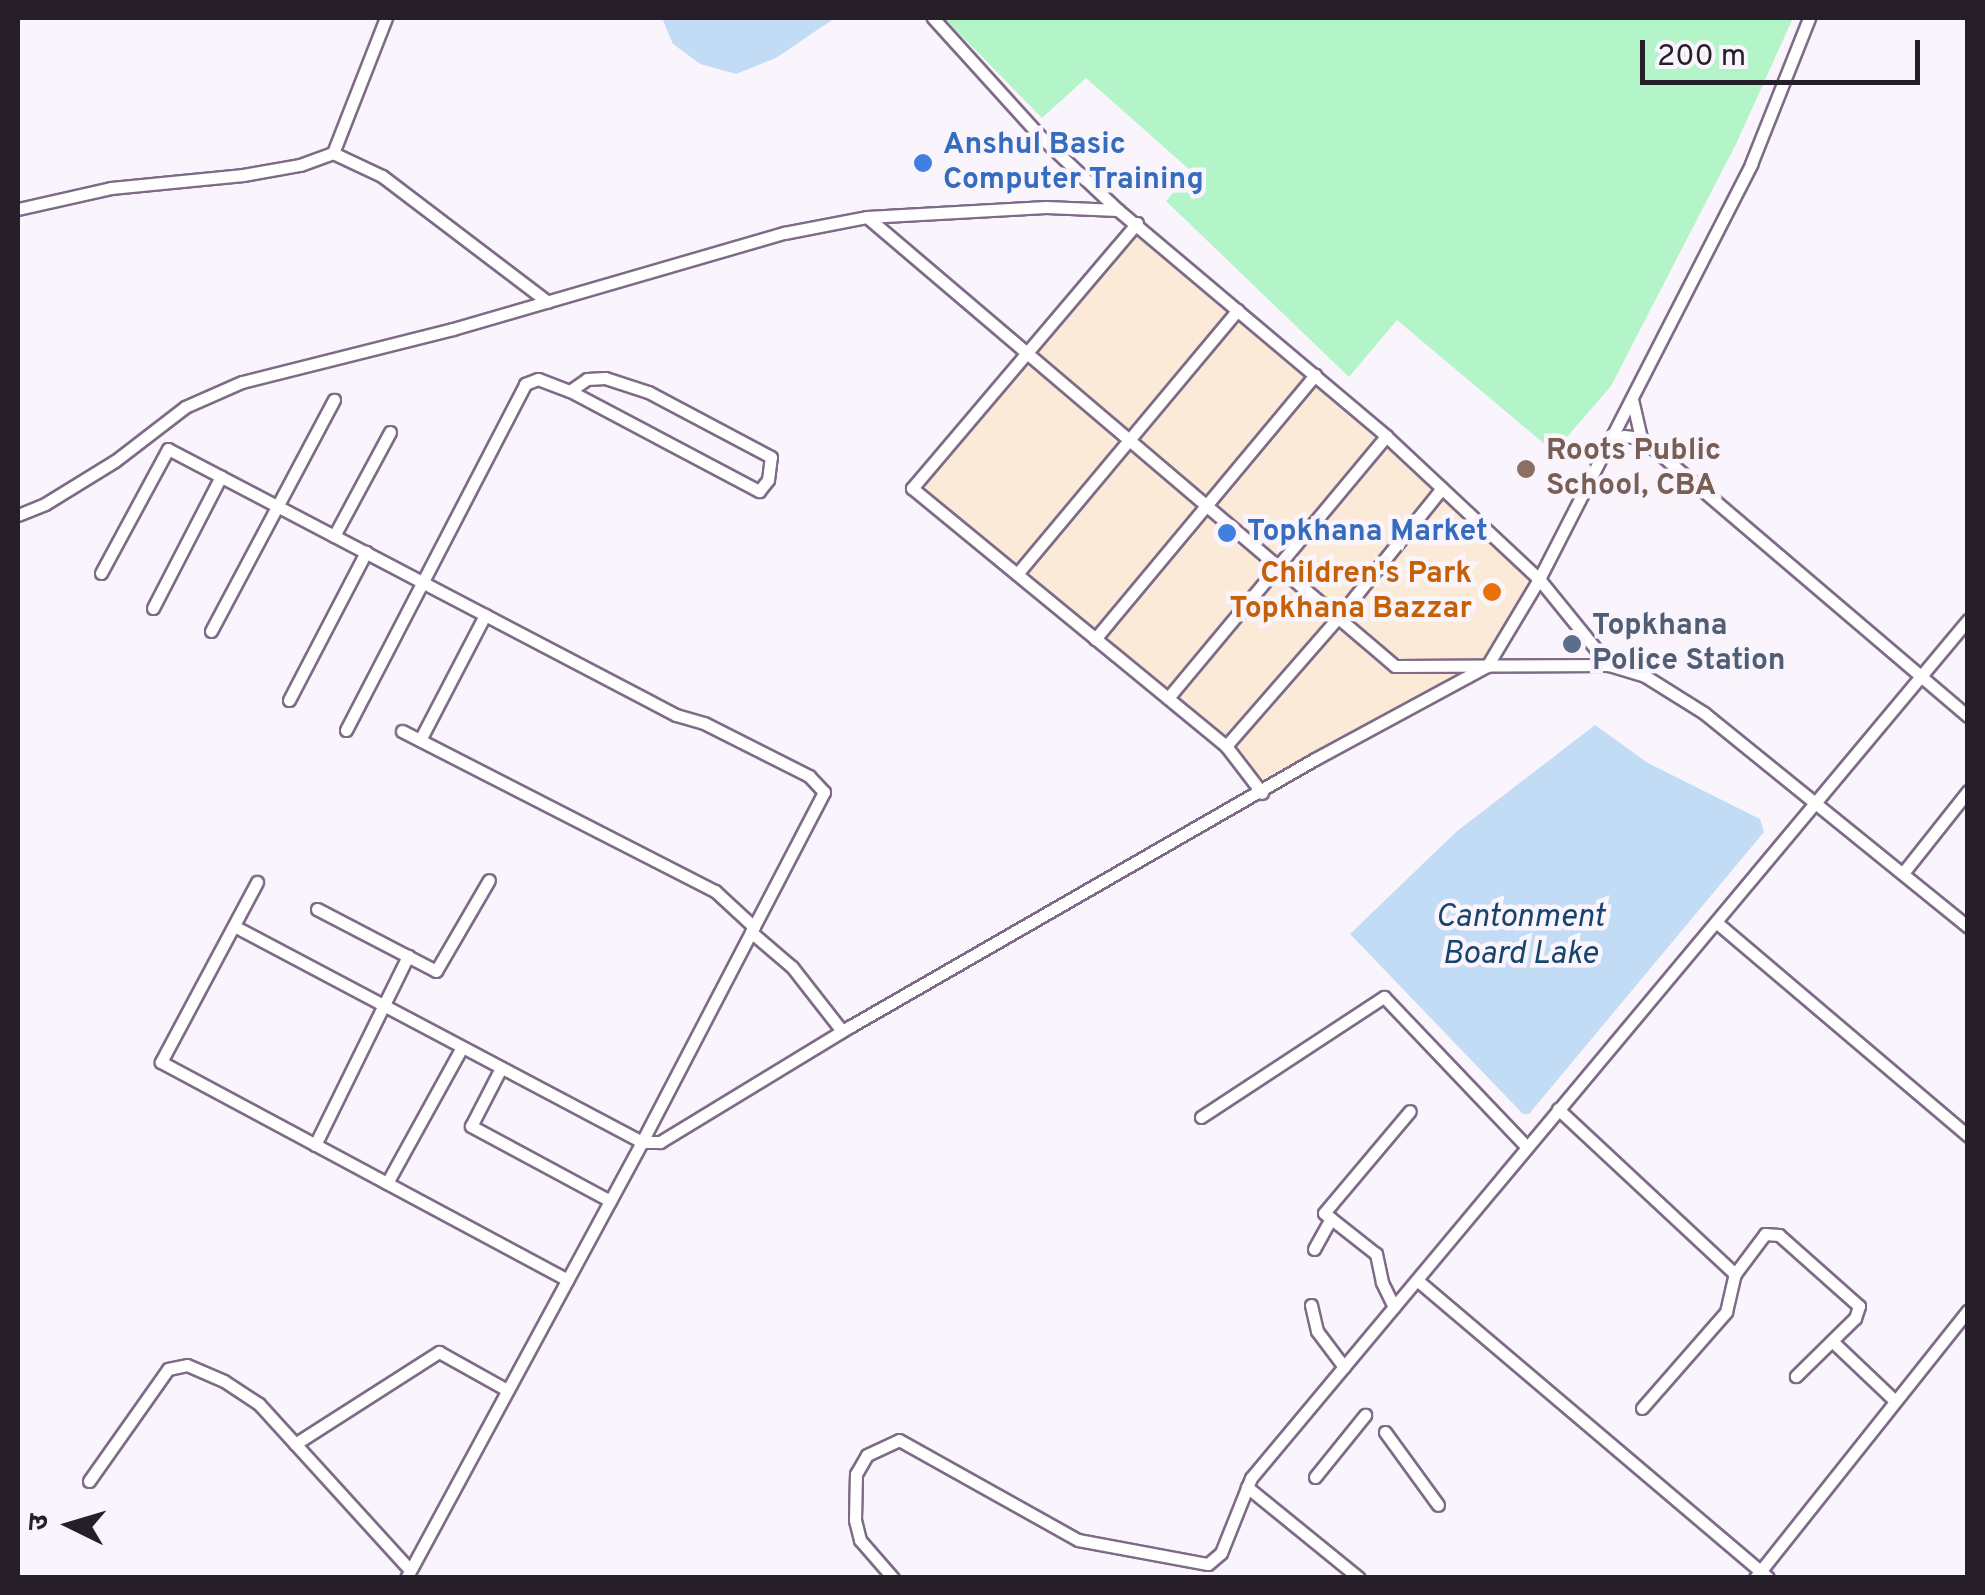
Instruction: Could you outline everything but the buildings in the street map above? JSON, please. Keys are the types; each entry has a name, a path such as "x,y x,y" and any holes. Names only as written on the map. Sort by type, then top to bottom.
{"street":[{"path":"334,153 386,18"},
{"path":"933,18 1042,136 1118,210 1137,222 1386,436 1538,578 1609,666"},
{"path":"234,926 642,1142 660,1142 842,1032 1315,759 1487,666 1538,578 1752,164 1810,18"},
{"path":"18,209 111,188 262,172 334,153 382,176 548,302"},
{"path":"18,516 115,461 185,407 242,382 548,302 784,233 867,216 1046,208 1118,210"},
{"path":"867,216 1336,620 1395,666 1609,666 1645,676 1704,713 1968,927"},
{"path":"1137,222 912,488 1226,746 1262,793"},
{"path":"1016,574 1238,310"},
{"path":"1095,639 1314,375"},
{"path":"346,730 525,384 538,379 570,390 759,491 768,480 771,457 648,392 606,378 587,379 570,390"},
{"path":"1632,394 1633,418 1641,438 1968,716"},
{"path":"211,631 334,400"},
{"path":"334,536 390,432"},
{"path":"1168,698 1386,436"},
{"path":"1607,443 1624,436 1641,438"},
{"path":"89,1481 168,1369 187,1365 224,1381 258,1404 408,1574 642,1142 824,792 821,785 168,449 101,573"},
{"path":"152,608 221,476"},
{"path":"1226,746 1336,620 1442,488"},
{"path":"289,700 366,552"},
{"path":"420,740 485,615"},
{"path":"893,1578 869,1555 856,1520 856,1474 867,1455 884,1443 900,1440 1078,1540 1208,1564 1221,1553 1247,1487 1968,620"},
{"path":"402,732 715,890 792,967 842,1032"},
{"path":"1903,873 1968,790"},
{"path":"317,909 436,971 489,880"},
{"path":"257,882 161,1062 567,1280"},
{"path":"1716,922 1968,1136"},
{"path":"315,1145 408,956"},
{"path":"1201,1117 1384,996 1528,1146"},
{"path":"387,1184 462,1047"},
{"path":"501,1068 471,1126 610,1200"},
{"path":"1558,1110 1735,1274"},
{"path":"1394,1307 1382,1282 1376,1254 1324,1213 1410,1111"},
{"path":"1314,1249 1330,1218"},
{"path":"1642,1408 1726,1312 1735,1274 1765,1234 1778,1235 1858,1306 1855,1318 1796,1376"},
{"path":"1417,1280 1761,1575 1968,1310"},
{"path":"1311,1305 1318,1331 1344,1367"},
{"path":"1832,1341 1894,1400"},
{"path":"295,1444 439,1352 508,1390"},
{"path":"1315,1477 1365,1416"},
{"path":"1385,1432 1438,1504"},
{"path":"1247,1487 1358,1578"}],"shaded area":[{"name":"Topkhana Market","path":"1137,223 1539,579 1487,666 1262,793 1226,746 912,488"}],"green space":[{"path":"944,18 1793,18 1736,144 1611,386 1554,452 1397,320 1349,377 1166,201 1191,171 1086,78 1042,118"}],"water":[{"path":"662,18 835,18 776,58 736,74 700,64 673,44"},
{"name":"Cantonment Board Lake","path":"1595,725 1648,763 1760,819 1764,832 1529,1114 1523,1114 1350,934 1456,832"}],"place":[{"name":"Anshul Basic Computer Training","path":"923,163"},
{"name":"Roots Public School, CBA","path":"1526,469"},
{"name":"Topkhana Market","path":"1227,533"},
{"name":"Children's Park Topkhana Bazzar","path":"1492,592"},
{"name":"Topkhana Police Station","path":"1572,644"}]}
